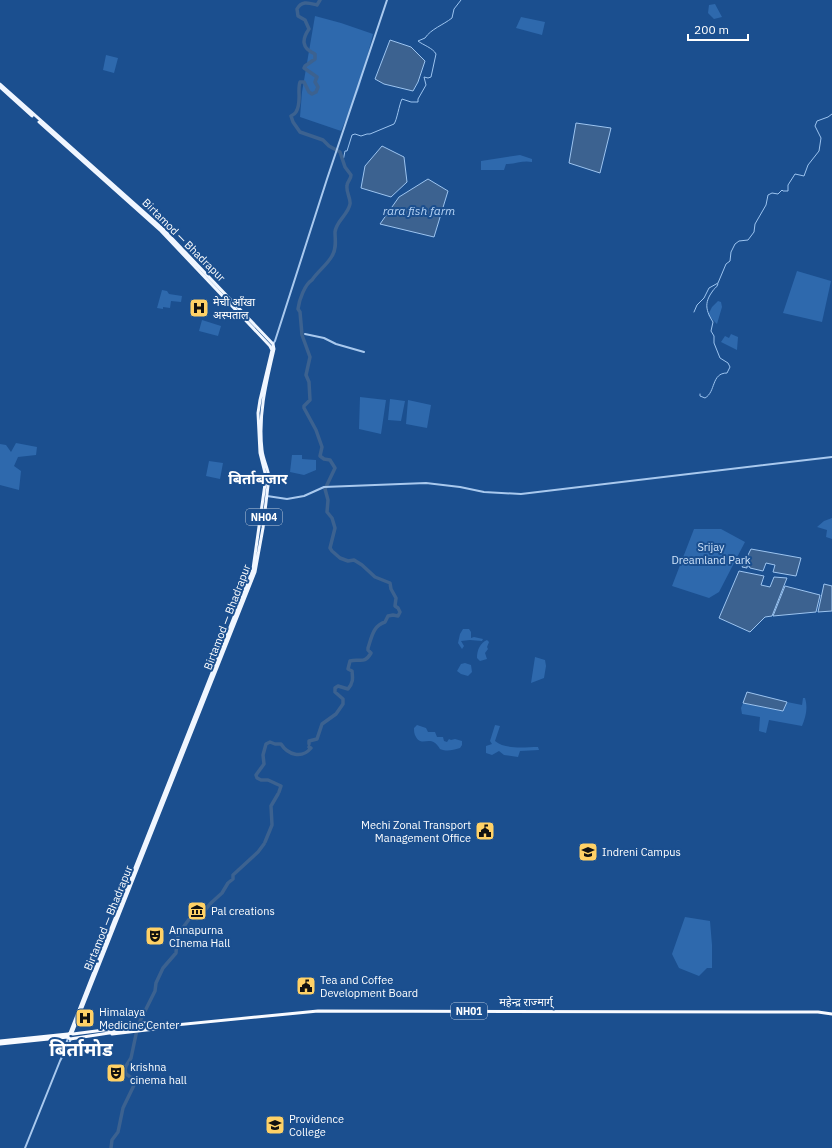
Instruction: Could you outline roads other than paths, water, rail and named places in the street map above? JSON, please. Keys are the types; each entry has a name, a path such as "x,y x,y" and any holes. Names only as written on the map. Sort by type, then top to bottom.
{"highway":[{"name":"महेन्द्र राज्मार्ग्","path":"0,1044 61,1038 112,1030 141,1030 162,1026 300,1012 730,1011 818,1012 832,1014"},
{"path":"112,1030 129,1025 153,1023 162,1026"},
{"path":"74,1029 79,1034"},
{"name":"महेन्द्र राज्मार्ग्","path":"0,1041 108,1034 124,1030"},
{"path":"108,1034 141,1030"},
{"path":"61,1038 66,1042"}],"main road":[{"name":"Birtamod — Bhadrapur","path":"0,84 172,241 272,345 258,413 259,444 266,477 266,496 253,570 70,1036"},
{"name":"Birtamod — Bhadrapur","path":"0,87 63,142"},
{"name":"Birtamod — Bhadrapur","path":"70,1036 207,690"}],"street":[{"path":"272,345 275,341 387,0"},
{"path":"305,334 324,338 336,344 364,352"},
{"path":"266,496 287,499 304,496 325,488 426,483 460,487 484,492 521,494 832,457"},
{"path":"64,1050 66,1042 70,1036"},
{"path":"25,1148 70,1036"}],"water":[{"path":"390,40 411,47 425,61 418,82 413,91 384,84 375,79"},
{"path":"576,123 611,128 600,173 569,163"},
{"name":"rara fish farm","path":"382,146 404,157 407,182 391,197 361,188 365,166"},
{"name":"rara fish farm","path":"428,179 448,191 434,237 380,224 399,197"},
{"path":"751,549 801,558 796,576 773,572 775,565 766,563 763,571 750,568 749,566 747,566 747,568 742,567"},
{"path":"739,571 764,576 761,585 770,587 774,577 787,578 772,616 765,617 750,632 719,618"},
{"path":"824,584 832,586 832,611 818,612"},
{"path":"785,586 820,595 816,612 773,616"},
{"path":"747,692 787,702 783,711 743,703"}],"waterway":[{"path":"309,744 309,741 317,739 322,724 336,714 343,704 343,699 335,692 335,688 338,686 348,689 351,685 352,671 348,669 350,661 366,659 371,653 368,648 375,629 385,622 388,616 398,616 400,612 395,606 396,598 391,589 390,583 375,577 354,560 348,561 340,558 330,548 335,528 332,518 327,512 328,500 325,489 335,468 330,460 324,459 320,456 322,447 316,430 304,408 310,400 309,382 306,375 310,357 302,335 300,312 298,309 301,297 307,285 328,262 334,253 336,228 350,204 347,184 351,175 345,167 340,152 329,146 323,140 300,132 291,116 295,113 299,105 300,82 304,82 309,92 312,94 316,92 318,87 315,82 317,77 304,68 315,59 315,54 310,52 305,46 304,40 309,29 305,20 298,16 297,9 303,3 317,5 320,0"},
{"path":"343,161 345,151 347,151 352,135 355,134 361,136 370,134 394,124 402,99 411,102 418,102 418,99 426,85 424,77 431,77 436,54 430,48 418,41 425,38 452,18 454,9 461,0"},
{"path":"694,312 709,288 718,283 726,264 730,261 731,252 735,244 739,241 748,240 754,232 755,224 766,205 768,195 772,193 778,194 782,190 788,191 788,185 795,174 804,176 808,165 819,151 821,138 815,126 817,121 832,114"},
{"path":"700,394 700,396 705,398 711,392 718,376 727,373 730,367 728,363 720,358 714,343 714,336 711,331 713,322 707,311 709,296 718,284"},
{"path":"279,792 281,786 268,780 261,780 257,778 256,775 264,764 263,755 266,744 270,742 281,744 287,751 295,754 304,754 311,748 309,747"},
{"path":"265,842 272,825 271,806 278,794"},
{"path":"111,1148 112,1140 118,1132 123,1108 136,1081 126,1074 125,1070 131,1058 138,1025 155,991 156,983 163,968 176,953 179,933 190,918 195,917 197,919 222,893 228,883 233,879 233,875 258,852 264,844"}],"place":[{"name":"मेची आँखा अस्पताल","path":"199,308"},
{"name":"Mechi Zonal Transport Management Office","path":"485,831"},
{"name":"Indreni Campus","path":"588,852"},
{"name":"Pal creations","path":"197,911"},
{"name":"Annapurna CInema Hall","path":"155,936"},
{"name":"Tea and Coffee Development Board","path":"306,986"},
{"name":"Himalaya Medicine Center","path":"85,1018"},
{"name":"krishna cinema hall","path":"116,1073"},
{"name":"Providence College","path":"275,1125"}],"district":[{"name":"बिर्ताबजार","path":"258,478"},
{"name":"बिर्तामोड","path":"81,1049"}],"park label":[{"name":"Srijay Dreamland Park","path":"711,553"}]}
